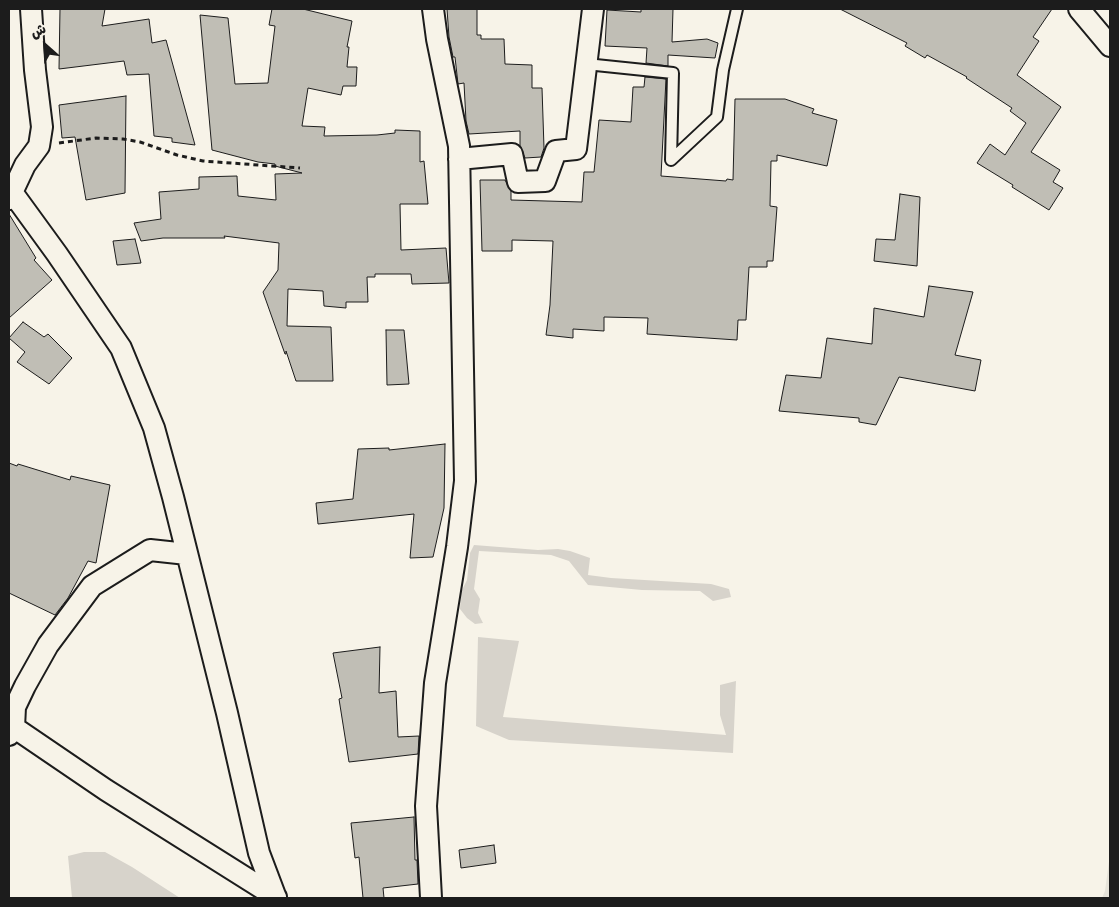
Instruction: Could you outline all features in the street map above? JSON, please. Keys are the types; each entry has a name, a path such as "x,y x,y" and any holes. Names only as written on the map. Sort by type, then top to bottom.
{"street":[{"path":"31,9 35,70 42,126 39,146 25,165 10,194 57,254 121,348 154,428 227,713 259,853 276,898"},
{"path":"431,898 426,806 434,683 457,547 465,481 459,146 437,39 433,9"},
{"path":"459,158 512,154 518,182 545,181 556,151 576,149 592,9"},
{"path":"1079,9 1110,46"},
{"path":"187,554 150,550 92,586 48,645 15,707 10,729 276,898"}],"lane":[{"path":"586,64 673,73 671,160 717,116 722,70 737,9"}],"path":[{"path":"39,146 96,138 123,139 140,142 177,155 204,161 300,168"}],"shaded area":[{"path":"474,545 570,551 590,558 588,575 711,584 729,589 731,597 713,601 700,591 642,590 588,585 569,561 551,555 479,551 474,589 480,599 478,613 483,623 475,624 460,609 461,592 467,580 470,553"},
{"path":"478,637 519,641 503,717 726,735 720,715 720,685 736,681 733,753 509,740 476,726"},
{"path":"84,852 105,852 180,898 72,898 68,856"},
{"path":"1110,854 1110,898 1102,898 1105,891"}],"building":[{"path":"60,9 105,9 102,26 149,19 152,43 166,40 195,145 172,142 172,138 154,136 149,74 127,75 124,61 59,69"},
{"path":"272,9 303,9 352,21 347,47 349,47 347,67 357,67 356,86 343,86 341,95 308,88 302,126 325,127 324,136 377,135 395,133 395,130 420,131 420,162 424,161 428,204 400,204 401,250 446,248 449,283 412,284 411,274 375,274 375,277 367,277 368,302 346,302 346,308 324,306 323,291 288,289 287,326 331,327 333,381 296,381 286,351 285,354 263,292 278,270 279,243 224,236 225,238 163,238 141,241 134,223 161,219 159,192 199,189 199,177 237,176 238,196 276,200 275,174 302,173 275,166 275,164 258,162 212,150 200,15 228,18 235,84 268,83 275,26 269,25"},
{"path":"447,9 477,9 477,35 481,35 481,39 504,39 505,64 532,65 532,88 542,88 544,148 541,157 525,158 520,146 520,131 469,134 466,121 464,83 458,84 455,57 453,57 449,37"},
{"path":"641,9 673,9 672,42 707,39 718,43 715,58 668,55 668,66 646,63 647,48 605,46 607,10 641,12"},
{"path":"840,9 1052,9 1033,37 1039,41 1017,75 1061,107 1031,152 1060,170 1053,182 1063,188 1049,210 977,163 990,144 1005,155 1026,123 1010,111 1012,108 967,77 927,55 925,58 905,46 907,43"},
{"path":"645,77 666,79 661,176 733,180 735,99 785,99 814,109 812,113 837,120 827,166 777,155 777,161 771,161 770,206 777,207 773,261 767,261 767,267 749,267 746,320 738,320 737,340 647,334 648,318 604,317 604,331 573,329 573,338 546,335 550,305 553,241 512,240 512,251 482,251 480,180 505,180 511,191 511,200 582,202 584,172 594,172 599,120 631,122 633,87 644,87"},
{"path":"126,96 125,193 86,200 75,137 62,138 59,105"},
{"path":"900,194 920,197 917,266 874,261 876,239 895,240"},
{"path":"9,214 36,258 34,260 52,280 9,318"},
{"path":"135,239 141,263 117,265 113,241"},
{"path":"929,286 973,292 955,355 981,360 975,391 899,377 876,425 859,422 859,418 779,411 786,375 821,378 827,338 872,344 874,308 924,317"},
{"path":"23,322 44,337 48,334 72,358 49,384 17,362 25,352 9,338"},
{"path":"386,330 404,330 409,384 387,385"},
{"path":"445,444 444,508 433,557 410,558 414,514 318,524 316,503 353,499 358,449 389,448 389,450"},
{"path":"9,463 70,480 71,476 110,485 96,563 88,561 68,598 55,615 9,593"},
{"path":"380,647 379,693 396,691 398,737 419,736 418,754 349,762 339,699 342,698 333,653"},
{"path":"414,817 415,860 417,860 418,884 383,888 384,898 363,898 359,857 355,858 351,823"},
{"path":"494,845 496,863 461,868 459,850"}]}
